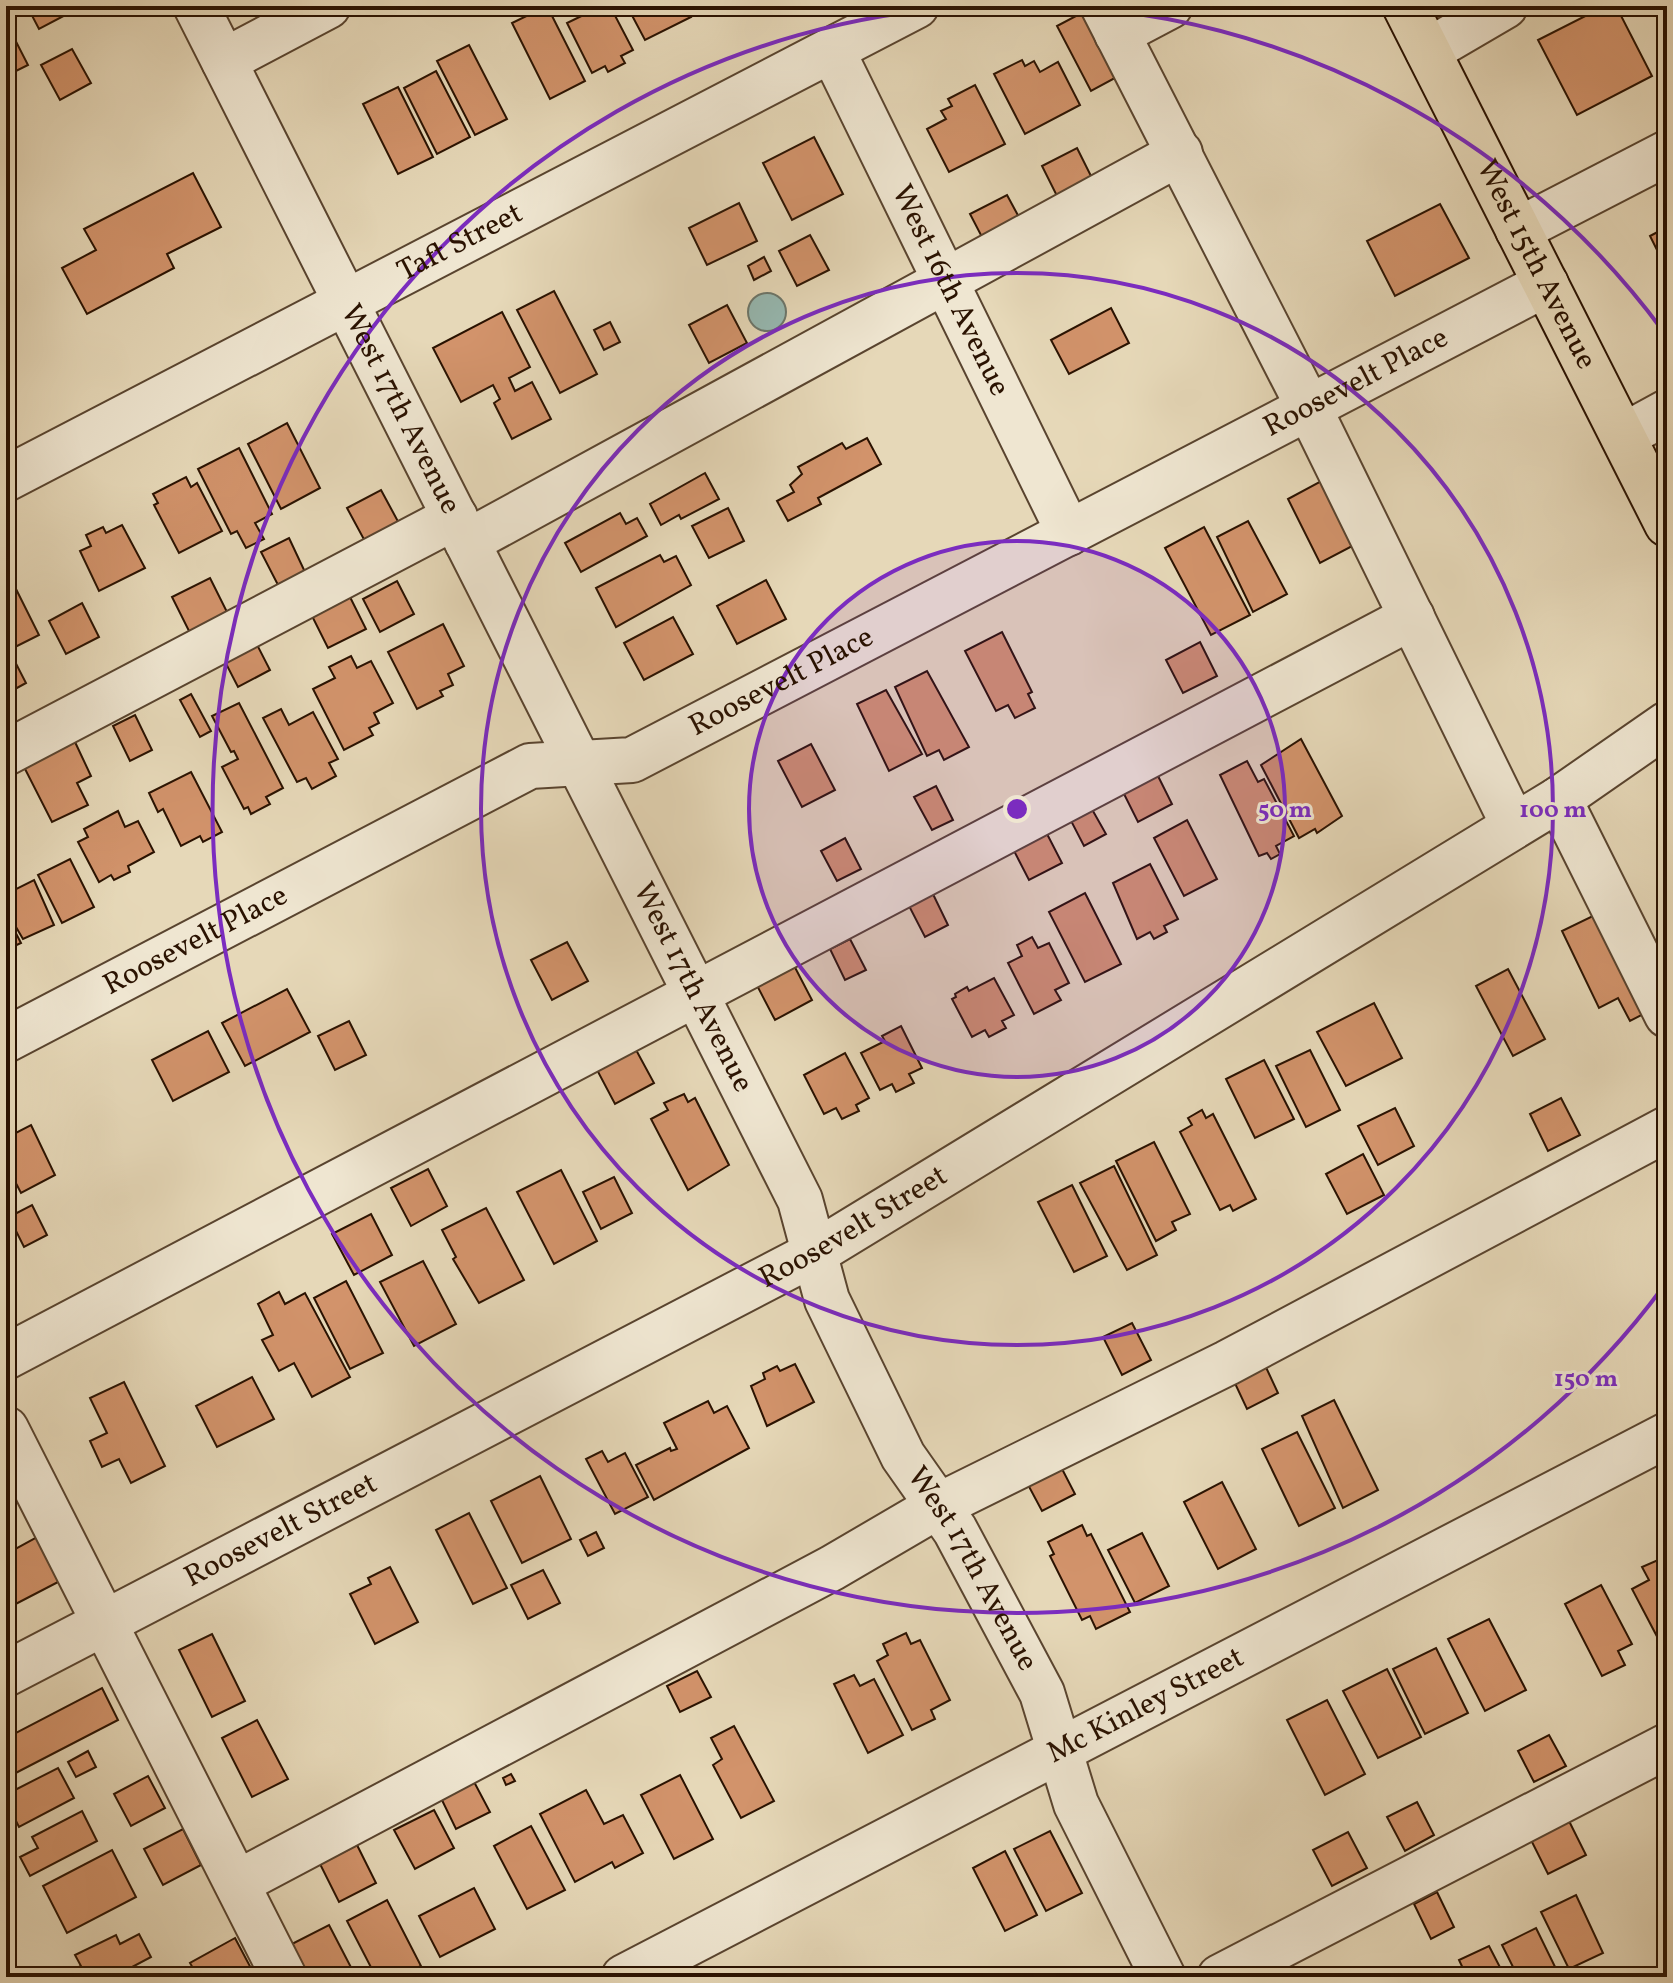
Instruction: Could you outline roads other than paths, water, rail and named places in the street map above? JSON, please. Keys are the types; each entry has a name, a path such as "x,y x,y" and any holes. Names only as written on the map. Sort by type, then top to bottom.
{"main road":[{"name":"West 15th Avenue","path":"1405,6 1667,524"}],"street":[{"name":"West 17th Avenue","path":"196,6 800,1200 827,1300 903,1456 955,1530 1042,1693 1076,1804 1163,1977"},
{"path":"224,61 328,6"},
{"name":"Taft Street","path":"6,479 916,6"},
{"path":"1170,6 1110,20 1308,406 1514,826"},
{"path":"1428,51 1505,6"},
{"name":"West 16th Avenue","path":"832,50 1069,533"},
{"path":"6,753 461,529 945,281 1180,153"},
{"path":"1518,230 1667,153"},
{"name":"Roosevelt Place","path":"6,1040 530,766 632,760 1546,284"},
{"path":"1623,436 1667,412"},
{"path":"6,1357 695,991 1412,617"},
{"name":"Roosevelt Street","path":"6,1674 813,1254 1559,799 1667,724"},
{"path":"1559,799 1667,1015"},
{"path":"237,1883 832,1568 938,1506 1227,1363 1667,1129"},
{"path":"6,1429 284,1977"},
{"name":"Mc Kinley Street","path":"624,1977 1667,1435"},
{"path":"1220,1977 1667,1746"}],"water":[{"path":"767,293 781,298 786,312 781,326 767,331 753,326 748,312 753,298"}]}
